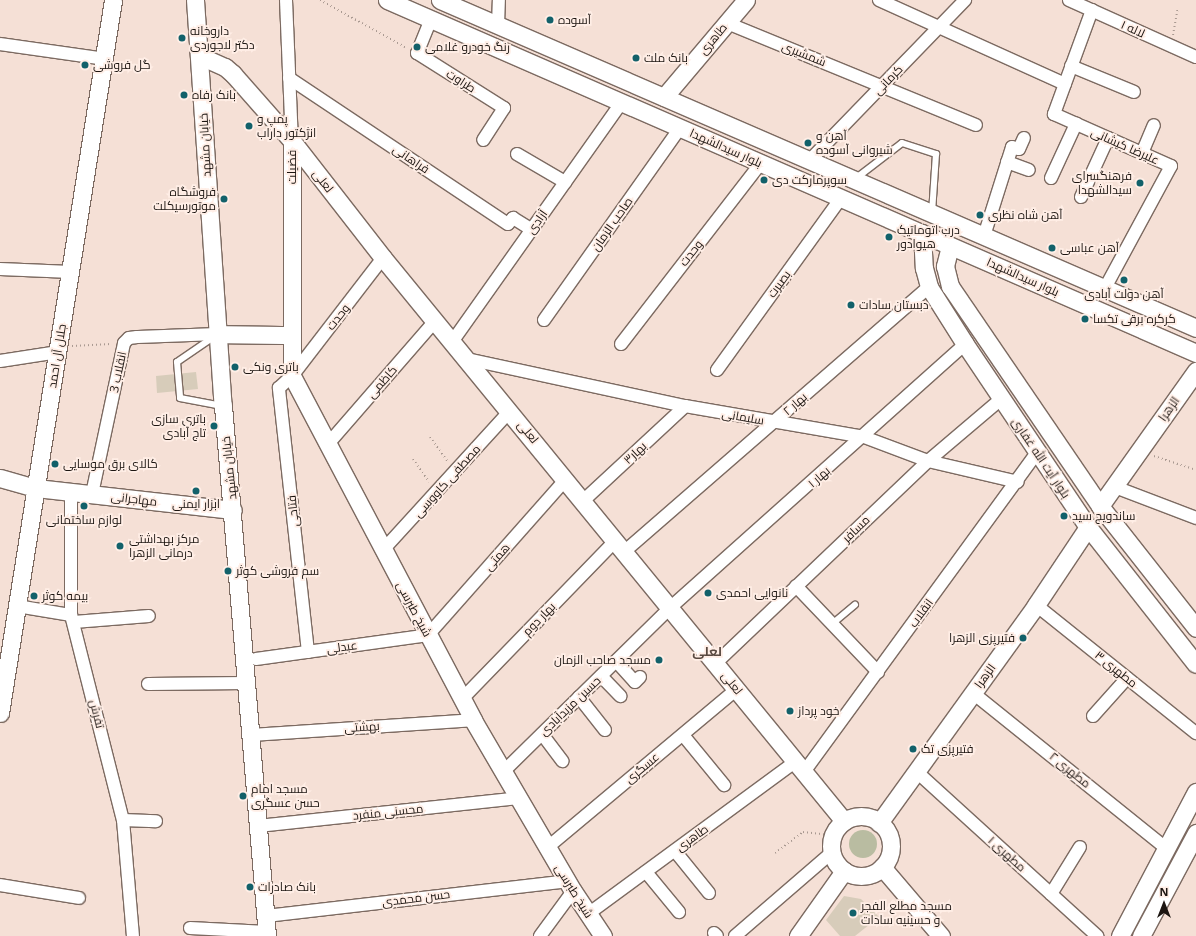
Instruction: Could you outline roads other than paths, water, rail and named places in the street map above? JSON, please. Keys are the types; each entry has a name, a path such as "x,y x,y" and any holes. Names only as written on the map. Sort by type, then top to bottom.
{"street":[{"name":"خیابان مشهد","path":"195,0 223,406 233,510 250,735 267,928"},
{"name":"فضیلت","path":"286,0 292,140 291,335"},
{"name":"بلوار سیدالشهدا","path":"387,0 1196,353"},
{"name":"بلوار سیدالشهدا","path":"440,0 1196,328"},
{"path":"498,25 499,0"},
{"name":"طاهری","path":"664,97 746,0"},
{"path":"879,0 940,26 1065,84"},
{"name":"کرمانی","path":"810,160 965,0"},
{"name":"لاله ۱","path":"1069,0 1196,57"},
{"name":"جلال آل احمد","path":"0,713 114,3"},
{"name":"علیرضا کیشانی","path":"1092,10 1054,114 1171,166 1105,288"},
{"name":"طراوت","path":"431,19 417,53 504,108 483,140"},
{"name":"شمشیری","path":"727,22 976,125"},
{"path":"0,44 105,59"},
{"name":"لعلی","path":"200,56 225,67 233,74 292,140 383,258 584,500 844,821"},
{"path":"1071,66 1134,92"},
{"name":"فراهانی","path":"289,78 508,224 513,218 532,230"},
{"name":"آزادی","path":"452,342 622,102"},
{"path":"1051,178 1076,124"},
{"path":"1142,154 1154,125"},
{"name":"صاحب الزمان","path":"544,320 680,128"},
{"path":"984,236 1012,147 1019,149 1024,138"},
{"path":"1080,197 1108,138"},
{"path":"517,154 565,182"},
{"path":"1007,162 1029,170"},
{"name":"وحدت","path":"621,344 761,163"},
{"path":"841,198 854,180"},
{"name":"بصیرت","path":"717,370 841,198"},
{"name":"بلوار آیت الله غفاری","path":"922,233 924,268 929,287 965,344 1088,527 1196,664"},
{"name":"بلوار آیت الله غفاری","path":"950,246 944,266 946,276 982,333 1100,506 1196,628"},
{"name":"وحدت","path":"292,376 383,258"},
{"path":"0,269 71,272"},
{"name":"بهار ۲","path":"620,545 774,422 929,287"},
{"name":"کاظمی","path":"328,444 435,321"},
{"path":"965,344 982,333"},
{"path":"218,334 291,335"},
{"name":"انقلاب 3","path":"92,494 124,343 129,338 137,337 218,334"},
{"name":"شیخ طبرسی","path":"291,335 292,376 462,699 570,886 603,936"},
{"name":"بهار ۱","path":"671,607 864,437 965,344"},
{"path":"0,362 58,349"},
{"name":"سلیمانی","path":"467,358 685,406 864,437 928,461 1018,482"},
{"name":"الزهرا","path":"1100,506 1115,487 1196,370"},
{"name":"فتاحی","path":"292,376 279,388 308,652"},
{"name":"مسافر","path":"716,663 928,461 1001,399"},
{"name":"بهار۳","path":"584,500 685,406"},
{"name":"مصطفی کاووسی","path":"383,550 510,411"},
{"name":"انقلاب","path":"800,766 878,672 1038,453"},
{"name":"مهاجرانی","path":"0,478 36,488 233,510"},
{"name":"همتی","path":"428,635 566,479"},
{"path":"1115,487 1196,518"},
{"name":"تفرش","path":"71,492 72,618 123,820 133,936"},
{"name":"الزهرا","path":"879,823 1036,605 1088,527"},
{"name":"بهار دوم","path":"462,699 620,545"},
{"path":"796,586 878,672"},
{"name":"مطهری ۳","path":"1036,605 1196,733"},
{"path":"17,606 72,618 149,616"},
{"name":"حسین مزیدآبادی","path":"503,772 671,607"},
{"name":"عبدلی","path":"256,659 428,635"},
{"path":"616,661 635,682 640,677"},
{"path":"601,676 620,696"},
{"path":"1093,716 1127,678"},
{"path":"148,684 246,683"},
{"name":"عسگری","path":"548,848 737,689"},
{"name":"مطهری ۲","path":"973,692 1166,848"},
{"path":"579,697 605,730"},
{"name":"بهشتی","path":"250,735 474,720"},
{"path":"542,734 562,761"},
{"path":"682,735 724,786"},
{"name":"طاهری","path":"588,914 675,851 800,766"},
{"name":"مطهری ۱","path":"917,772 1098,936"},
{"path":"1120,936 1196,792"},
{"name":"محسنی منفرد","path":"258,826 518,798"},
{"path":"858,817 879,823 887,833 891,845 888,857 882,867 872,874 861,876 844,871 836,863 831,853 833,835 844,821 858,817"},
{"path":"123,820 156,821"},
{"path":"1141,936 1196,833"},
{"path":"1051,894 1080,847"},
{"path":"675,851 709,892"},
{"path":"734,936 831,853"},
{"path":"882,867 941,936"},
{"path":"798,936 844,871"},
{"path":"646,872 679,912"},
{"path":"0,884 79,898"},
{"path":"540,936 570,886"},
{"name":"حسن محمدی","path":"190,928 267,928 570,886"}],"lane":[{"path":"854,180 902,143 936,154 932,213"},
{"path":"218,334 177,362 180,398 223,406"},
{"path":"832,624 855,605"}],"place":[{"name":"آسوده","path":"550,20"},
{"name":"داروخانه دکتر لاجوردی","path":"182,38"},
{"name":"رنگ خودرو غلامی","path":"417,47"},
{"name":"بانک ملت","path":"636,58"},
{"name":"گل فروشی","path":"85,65"},
{"name":"بانک رفاه","path":"184,95"},
{"name":"پمپ و انژکتور داراب","path":"249,126"},
{"name":"آهن و شیروانی آسوده","path":"808,143"},
{"name":"سوپرمارکت دی","path":"764,180"},
{"name":"فرهنگسرای سیدالشهدا","path":"1140,183"},
{"name":"فروشگاه موتورسیکلت","path":"224,199"},
{"name":"آهن شاه نظری","path":"980,215"},
{"name":"درب اتوماتیک هیوادور","path":"889,237"},
{"name":"آهن عباسی","path":"1052,248"},
{"name":"آهن دولت آبادی","path":"1124,280"},
{"name":"دبستان سادات","path":"851,305"},
{"name":"کرکره برقی تکسا","path":"1085,319"},
{"name":"باتری ونکی","path":"235,367"},
{"name":"باتری سازی تاج آبادی","path":"214,426"},
{"name":"کالای برق موسایی","path":"55,464"},
{"name":"ابزار ایمنی","path":"196,491"},
{"name":"لوازم ساختمانی","path":"84,506"},
{"name":"ساندویچ سید","path":"1064,516"},
{"name":"مرکز بهداشتی درمانی الزهرا","path":"120,546"},
{"name":"سم فروشی کوثر","path":"228,571"},
{"name":"نانوایی احمدی","path":"708,593"},
{"name":"بیمه کوثر","path":"34,596"},
{"name":"فتیرپزی الزهرا","path":"1023,638"},
{"name":"مسجد صاحب الزمان","path":"659,660"},
{"name":"خود پرداز","path":"790,711"},
{"name":"فتیرپزی تک","path":"913,749"},
{"name":"مسجد امام حسن عسگری","path":"243,796"},
{"name":"بانک صادرات","path":"250,887"},
{"name":"مسجد مطلع الفجر و حسینیه سادات","path":"853,913"}],"district":[{"name":"لعلی","path":"707,651"}]}
